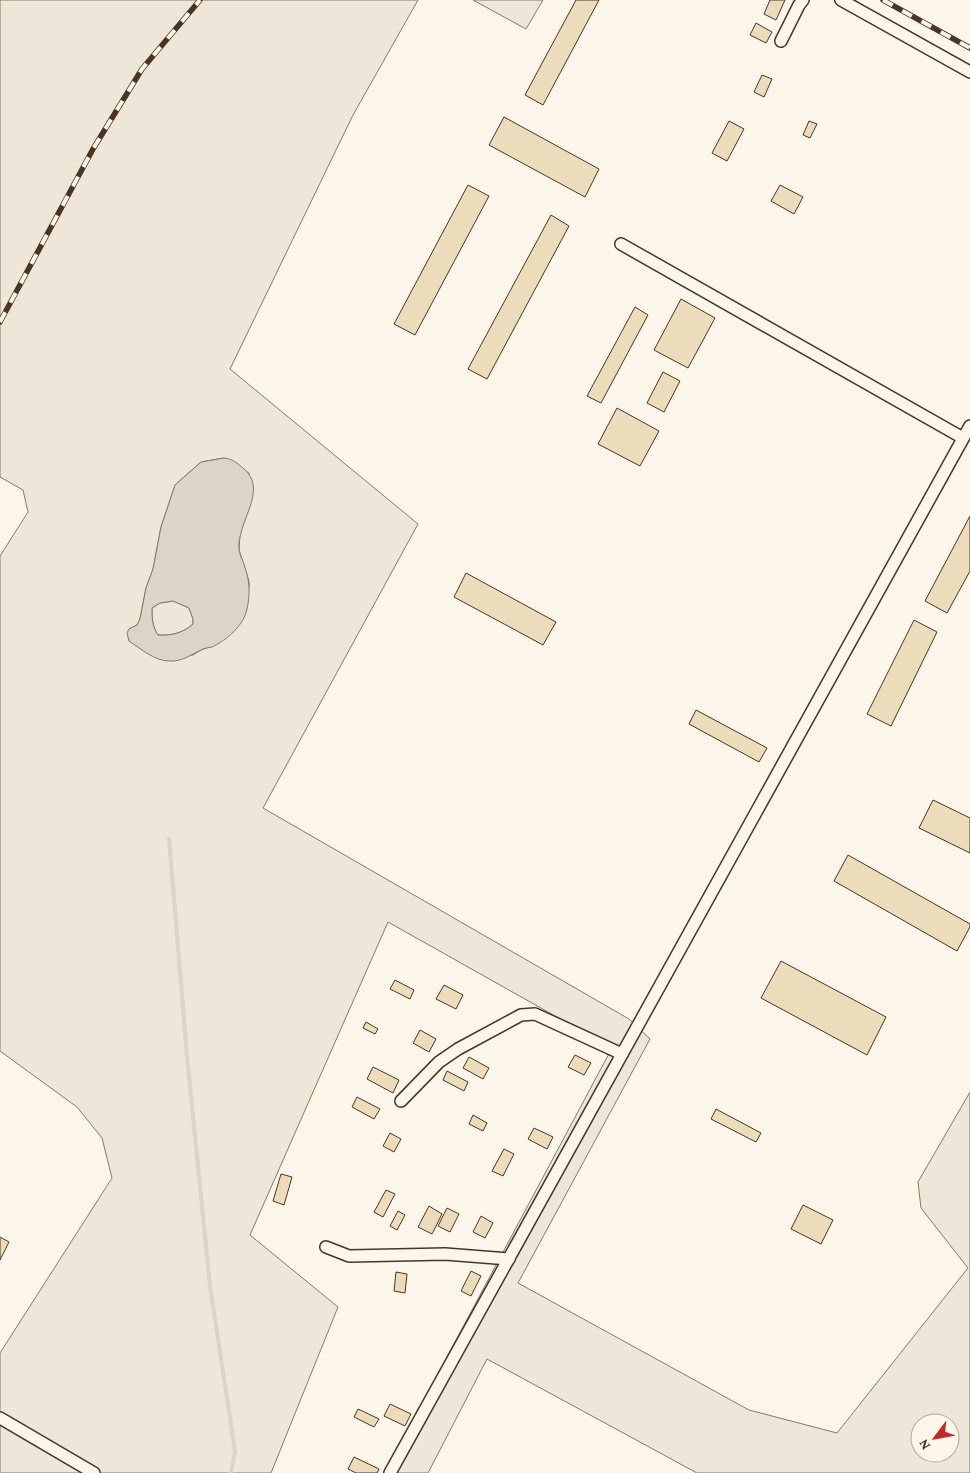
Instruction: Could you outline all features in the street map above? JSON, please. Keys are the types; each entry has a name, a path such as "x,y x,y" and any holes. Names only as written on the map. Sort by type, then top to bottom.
{"street":[{"path":"781,41 803,0"},
{"path":"841,0 970,72"},
{"path":"621,244 963,438"},
{"path":"390,1473 970,426"},
{"path":"401,1101 440,1062 458,1049 528,1013 622,1054"},
{"path":"326,1247 349,1256 445,1254 508,1259"},
{"path":"0,1418 94,1473"}],"shaded area":[{"path":"0,0 418,0 353,115 230,369 418,524 263,808 629,1019 650,1039 518,1283 749,1410 837,1433 968,1268 921,1208 918,1182 970,1092 970,1473 697,1473 487,1359 428,1473 385,1473 612,1048 388,922 250,1235 338,1307 271,1473 0,1473 0,1353 112,1178 102,1138 77,1107 0,1051 0,556 28,512 23,490 0,477","holes":["224,458 249,473 249,508 240,534 239,550 249,581 249,587 212,646 193,655 157,658 129,641 129,629 137,625 140,619 146,588 153,569 161,527 175,485 201,462"]},
{"path":"473,0 543,0 526,29"},
{"path":"224,458 230,459 241,466 250,476 253,496 239,540 239,550 249,583 247,609 239,626 218,644 202,649 182,659 174,661 159,659 129,641 127,633 129,629 137,625 140,619 146,588 153,569 161,527 175,485 201,462","holes":["173,601 189,608 193,624 177,633 158,635 153,625 152,608 160,603"]},
{"path":"173,601 189,608 193,624 177,633 158,635 153,625 152,608 160,603"}],"building":[{"path":"576,0 599,0 543,105 525,95"},
{"path":"770,0 785,0 776,20 764,14"},
{"path":"756,23 772,32 766,43 750,35"},
{"path":"762,75 772,79 764,97 754,92"},
{"path":"504,117 599,169 585,197 489,145"},
{"path":"729,121 744,129 727,161 712,153"},
{"path":"809,121 817,124 810,138 803,135"},
{"path":"468,185 489,196 415,335 394,324"},
{"path":"780,185 803,197 794,214 771,201"},
{"path":"551,215 569,226 487,379 468,369"},
{"path":"681,299 715,318 688,368 654,350"},
{"path":"635,307 648,315 601,403 587,396"},
{"path":"663,372 680,381 664,412 647,403"},
{"path":"617,408 659,431 640,466 598,444"},
{"path":"970,516 970,571 947,613 925,601"},
{"path":"466,573 556,622 543,645 454,597"},
{"path":"914,620 937,632 891,726 867,714"},
{"path":"696,710 767,748 759,762 689,724"},
{"path":"933,800 970,818 970,853 919,828"},
{"path":"848,855 970,924 957,951 834,881"},
{"path":"781,961 886,1017 867,1055 761,998"},
{"path":"395,980 414,990 410,999 390,989"},
{"path":"444,985 463,995 456,1009 436,999"},
{"path":"366,1022 378,1029 375,1034 363,1028"},
{"path":"420,1030 436,1039 429,1052 413,1043"},
{"path":"575,1055 591,1063 584,1075 568,1067"},
{"path":"469,1057 489,1068 483,1079 463,1068"},
{"path":"373,1067 399,1080 393,1093 367,1079"},
{"path":"447,1071 468,1082 464,1091 443,1080"},
{"path":"357,1097 380,1109 374,1119 352,1107"},
{"path":"716,1109 761,1133 756,1142 711,1119"},
{"path":"473,1115 487,1123 483,1131 469,1124"},
{"path":"534,1128 553,1137 547,1149 528,1139"},
{"path":"390,1133 401,1139 394,1152 383,1146"},
{"path":"504,1149 514,1154 503,1176 492,1171"},
{"path":"281,1174 292,1177 284,1205 273,1201"},
{"path":"386,1190 395,1194 383,1217 374,1212"},
{"path":"803,1205 833,1220 821,1244 791,1229"},
{"path":"429,1206 442,1214 432,1234 418,1227"},
{"path":"447,1208 459,1214 450,1232 438,1226"},
{"path":"398,1211 405,1215 397,1230 390,1226"},
{"path":"481,1216 493,1223 485,1238 473,1232"},
{"path":"0,1237 9,1242 0,1260"},
{"path":"471,1271 481,1276 471,1296 461,1291"},
{"path":"396,1272 407,1274 405,1293 394,1291"},
{"path":"390,1404 411,1414 405,1426 384,1416"},
{"path":"358,1409 379,1419 374,1427 354,1417"},
{"path":"354,1457 379,1469 377,1473 356,1473 348,1469"}],"waterway":[{"path":"169,839 187,1056 210,1286 235,1451 231,1473"}],"railway":[{"path":"0,322 93,149 142,69 200,0"},
{"path":"883,0 970,48"}]}
